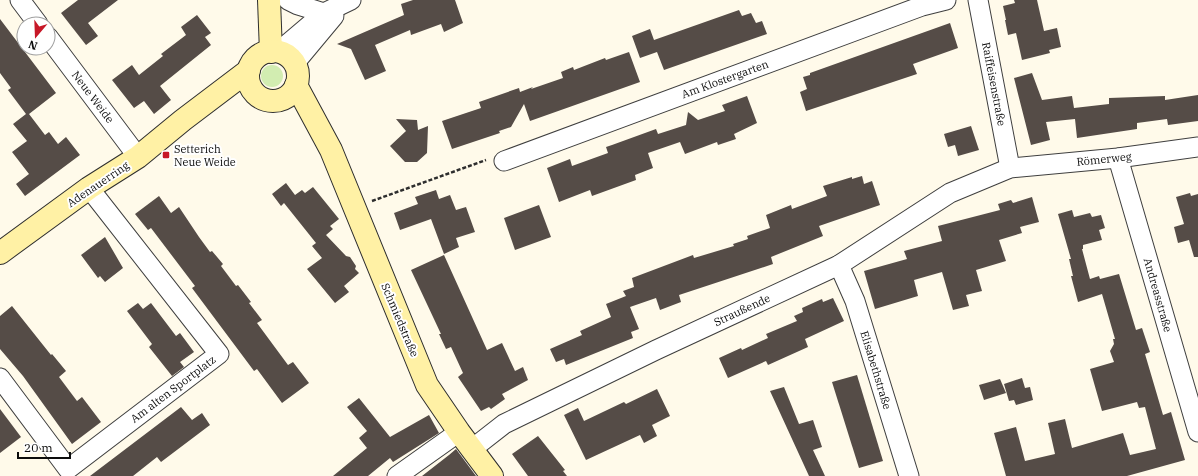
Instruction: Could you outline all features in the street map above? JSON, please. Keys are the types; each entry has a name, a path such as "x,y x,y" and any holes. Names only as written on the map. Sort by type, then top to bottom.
{"street":[{"path":"269,0 284,70"},
{"path":"288,0 298,5 324,13"},
{"name":"Am Klostergarten","path":"504,161 922,6 946,0"},
{"name":"Raiffeisenstraße","path":"978,0 1010,168"},
{"path":"26,2 34,16"},
{"path":"284,70 348,2"},
{"path":"284,70 257,57 249,78 260,97 274,101 284,70 324,13 348,2"},
{"name":"Neue Weide","path":"56,48 138,157"},
{"name":"Schmiedstraße","path":"284,70 331,150 353,208 427,385 459,432 492,476"},
{"name":"Adenauerring","path":"0,253 89,188 138,157 193,112 249,78"},
{"name":"Römerweg","path":"1010,168 1118,158 1198,147"},
{"name":"Andreasstraße","path":"1118,158 1198,432"},
{"name":"Straußende","path":"472,449 504,424 656,350 839,265 950,193 1010,168"},
{"name":"Am alten Sportplatz","path":"0,378 68,469 219,354 89,188"},
{"name":"Elisabethstraße","path":"839,265 855,302 909,476"},
{"path":"397,476 459,432"}],"path":[{"path":"353,208 483,160 504,161"}],"green space":[{"path":"272,65 276,66 282,72 282,80 276,86 272,87 268,86 262,80 261,76 262,72 268,66"}],"building":[{"path":"78,0 118,0 88,23 98,36 86,45 61,13"},
{"path":"413,0 455,0 463,23 444,32 441,24 411,35 410,30 375,45 386,71 365,80 351,49 337,44 404,15 401,4"},
{"path":"1014,0 1037,0 1044,31 1057,28 1061,47 1049,50 1050,53 1022,60 1016,33 1008,35 1003,6 1015,3"},
{"path":"739,10 742,16 751,13 756,23 762,21 767,34 664,70 657,52 640,58 632,36 650,29 654,40"},
{"path":"197,15 211,33 205,37 211,45 160,86 171,100 154,114 144,101 134,108 112,80 132,65 139,75 163,56 161,54 186,35 181,27"},
{"path":"0,19 16,40 16,56 28,56 56,93 29,114 45,135 49,132 58,144 66,137 80,155 25,196 16,184 29,174 12,152 27,141 13,124 26,114 8,90 11,88 0,73"},
{"path":"950,23 958,48 913,64 917,74 806,111 800,92 807,89 803,77 810,75 810,73"},
{"path":"629,52 640,82 530,121 524,104 511,127 499,131 500,133 452,149 442,121 481,108 479,102 519,88 520,92 563,78 561,72 573,67 574,70 605,58 606,60"},
{"path":"1032,73 1042,100 1072,96 1074,108 1109,104 1109,98 1165,96 1165,100 1198,95 1198,121 1168,125 1167,119 1137,123 1137,129 1077,138 1075,119 1046,122 1050,140 1031,145 1014,78"},
{"path":"747,96 757,123 734,134 736,139 718,145 717,142 685,154 680,142 648,153 653,168 635,175 636,180 592,196 590,190 559,202 547,168 570,159 572,166 608,153 606,147 656,129 658,134 686,125 688,112 698,120 725,111 722,105"},
{"path":"396,119 417,120 418,130 428,126 427,153 417,162 405,162 390,146 406,131"},
{"path":"971,126 979,150 958,156 955,145 948,147 944,134"},
{"path":"862,176 864,184 872,181 880,205 819,226 823,236 771,257 773,264 679,295 681,302 660,310 656,298 630,307 639,329 631,332 633,338 566,365 564,359 556,362 550,349 582,335 580,331 611,317 606,304 626,296 623,291 634,287 632,278 693,255 694,258 734,246 733,244 748,239 747,236 770,228 766,215 791,205 792,209 827,196 823,186 852,177 852,179"},
{"path":"286,183 295,195 302,190 305,193 313,187 339,219 330,226 333,229 326,235 346,256 350,257 356,266 355,269 359,273 344,286 349,292 335,303 307,269 322,258 312,246 316,243 284,203 281,206 272,194"},
{"path":"436,190 439,199 450,195 456,210 466,207 475,232 456,238 459,247 444,254 431,219 400,230 394,213 418,204 415,197"},
{"path":"1190,193 1191,196 1198,194 1198,257 1194,257 1189,240 1178,243 1174,227 1184,224 1176,197"},
{"path":"159,196 171,213 179,207 210,252 212,251 223,264 221,266 236,286 238,285 251,302 249,303 262,320 257,323 288,365 293,362 309,383 282,403 257,369 254,371 192,288 195,286 151,228 148,230 135,214"},
{"path":"1032,197 1039,222 1020,227 1022,233 999,240 1006,261 976,270 982,291 966,295 969,306 953,310 942,272 914,280 918,296 875,309 864,271 907,259 904,251 942,241 938,226 1000,210 998,204 1011,200 1013,203"},
{"path":"539,205 551,237 515,250 504,218"},
{"path":"1072,210 1074,217 1090,213 1092,217 1101,215 1105,228 1099,230 1102,240 1083,245 1082,249 1090,279 1099,276 1100,279 1119,274 1136,330 1142,328 1150,352 1145,354 1163,415 1171,412 1185,460 1127,476 1006,476 994,433 1016,427 1025,461 1055,454 1048,423 1065,419 1072,448 1123,433 1130,455 1156,449 1145,407 1139,408 1137,402 1102,411 1090,369 1114,362 1110,351 1114,344 1113,339 1115,339 1102,294 1078,302 1071,276 1073,276 1069,259 1071,259 1058,214"},
{"path":"105,237 123,268 105,282 100,276 98,278 81,255"},
{"path":"444,255 487,350 502,343 515,371 523,367 528,380 502,394 505,399 491,409 489,407 481,411 458,377 463,373 451,347 446,349 439,334 441,334 411,270"},
{"path":"833,298 844,321 805,339 808,347 768,365 766,361 728,378 719,358 741,348 742,350 768,338 766,334 797,321 794,316 803,312 802,308 822,299 823,302"},
{"path":"138,303 143,309 151,303 176,336 180,333 194,352 180,362 184,367 172,376 149,347 152,344 127,311"},
{"path":"12,306 51,355 52,354 66,371 59,377 77,401 82,397 101,422 72,444 23,376 0,349 0,316"},
{"path":"857,375 883,461 859,468 832,382"},
{"path":"1022,378 1025,388 1030,387 1033,400 1016,405 1014,400 1009,401 1004,384"},
{"path":"1000,379 1006,393 984,400 979,385"},
{"path":"784,387 799,424 813,420 822,447 813,450 825,476 809,476 770,391"},
{"path":"657,389 670,416 652,425 657,436 644,443 640,435 586,460 564,415 578,408 584,421 624,402 626,404"},
{"path":"359,398 390,437 429,415 439,433 393,462 390,458 368,476 333,476 367,448 359,438 367,431 347,407"},
{"path":"181,407 192,420 202,413 210,425 161,462 157,457 133,476 90,476"},
{"path":"0,409 21,437 0,453"},
{"path":"538,436 565,470 563,471 567,476 528,476 512,454"},
{"path":"456,449 476,476 422,476 449,455"}],"place":[{"name":"Setterich Neue Weide","path":"166,155"}]}
